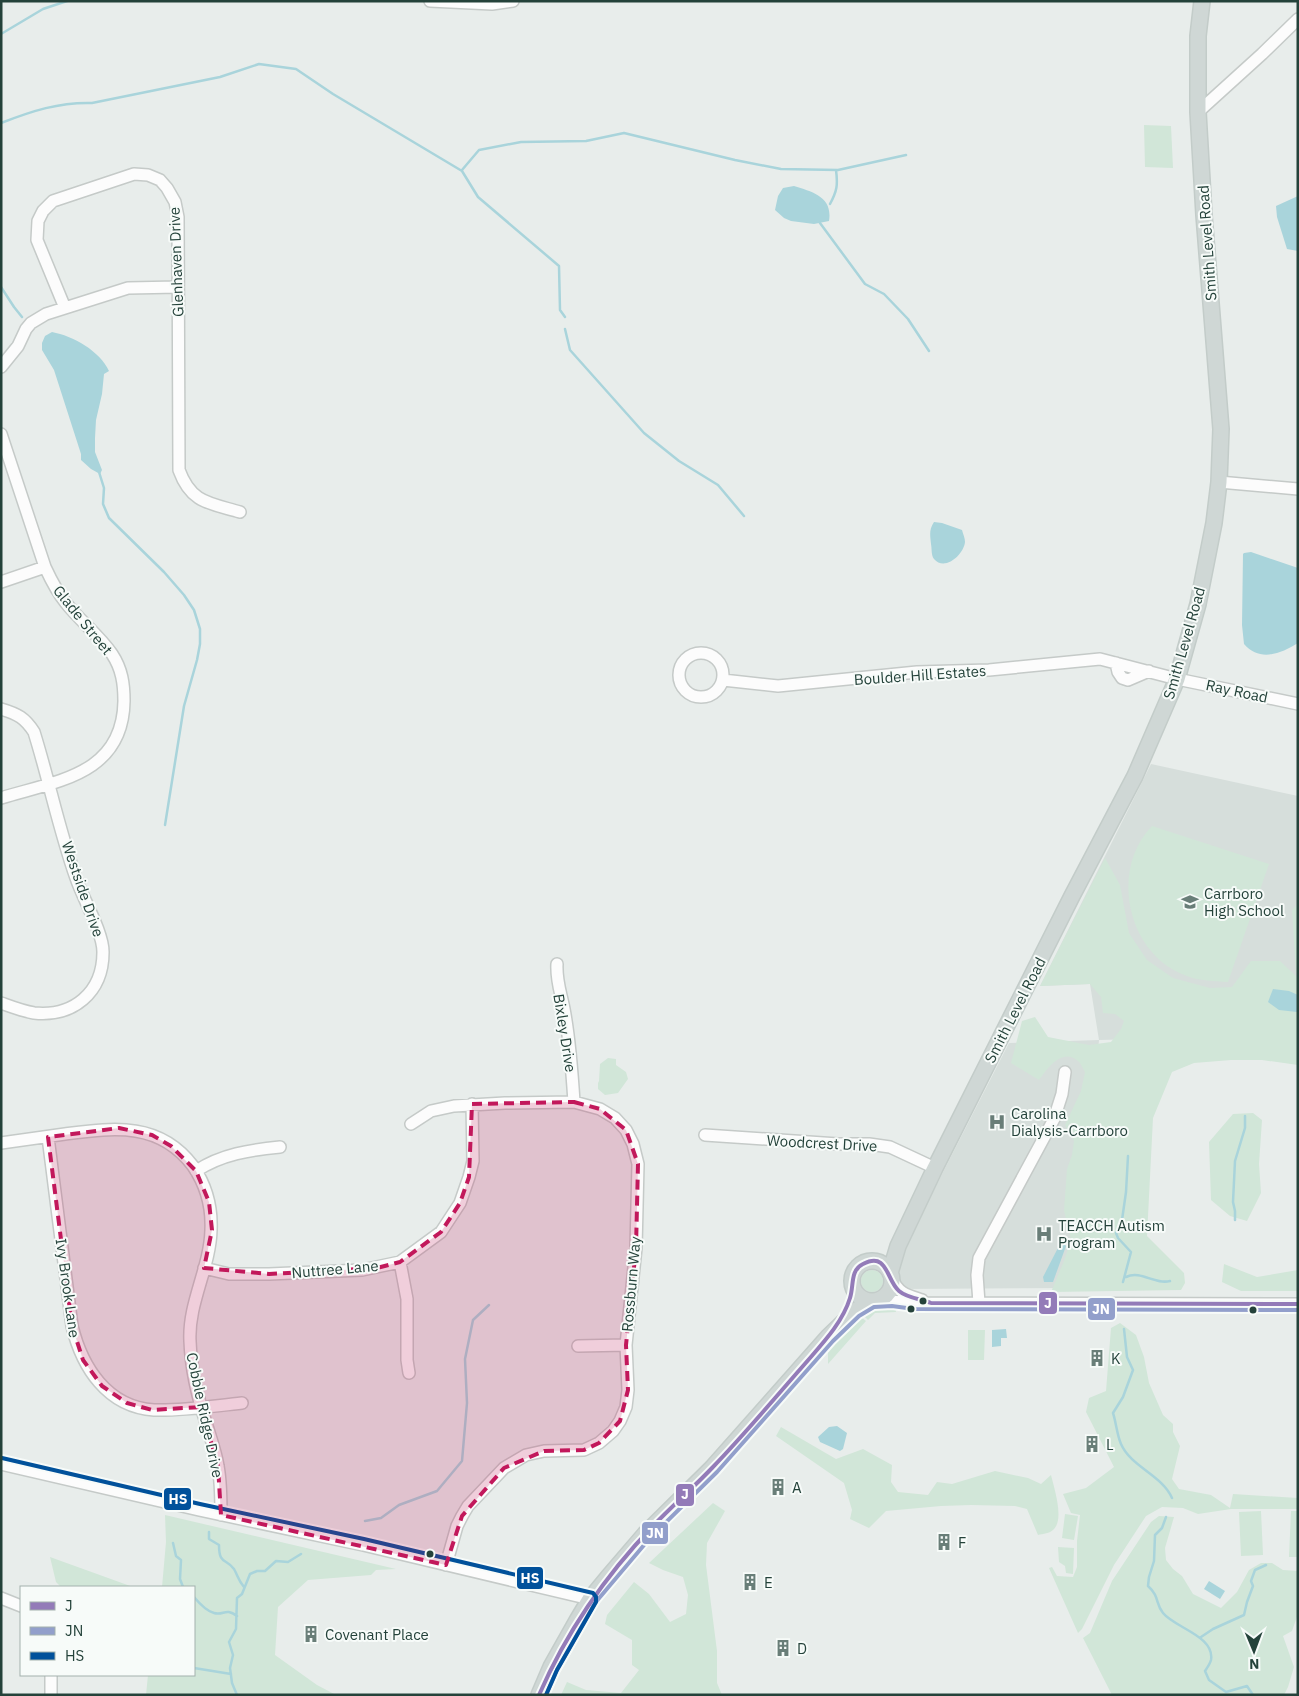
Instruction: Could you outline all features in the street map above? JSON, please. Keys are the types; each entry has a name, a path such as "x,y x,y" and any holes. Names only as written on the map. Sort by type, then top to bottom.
{"main road":[{"name":"Smith Level Road","path":"891,1276 894,1255 935,1168 1072,896 1135,776 1177,678 1198,604 1214,523 1219,482 1221,428 1198,112 1198,36 1202,1"},
{"name":"Smith Level Road","path":"869,1262 879,1256 908,1228"},
{"path":"540,1695 551,1667 590,1599 645,1534 712,1468 828,1337 856,1311 889,1291 891,1276 882,1264 869,1262 858,1268 854,1273 850,1297 828,1337"},
{"path":"852,1286 860,1297 876,1300"}],"street":[{"path":"430,1 492,4 513,1"},
{"path":"1198,112 1298,19"},
{"name":"Glenhaven Drive","path":"65,308 37,240 38,221 44,211 53,201 134,174 148,175 160,180 175,202 178,217 179,470 184,485 202,501 240,512"},
{"path":"1,367 18,346 31,323 46,314 128,288 178,287"},
{"name":"Glade Street","path":"1,434 45,567 54,586 66,604 112,654 121,671 124,688 122,723 113,742 100,760 84,771 63,781 1,798"},
{"path":"1219,482 1298,489"},
{"path":"1,582 45,567"},
{"name":"Boulder Hill Estates","path":"723,680 778,686 917,672 989,670 1100,659 1177,678"},
{"name":"Ray Road","path":"1177,678 1298,704"},
{"name":"Westside Drive","path":"1,709 12,712 26,720 34,732 76,877 104,950 102,968 96,986 78,1004 61,1012 34,1013 1,1002"},
{"name":"Bixley Drive","path":"556,964 556,980 564,1007 571,1051 574,1102"},
{"path":"979,1303 977,1275 979,1258 1054,1119 1062,1094 1065,1072"},
{"name":"Rossburn Way","path":"411,1124 431,1111 472,1104 574,1102 600,1109 615,1118 626,1130 633,1144 638,1164 636,1248 626,1344 628,1390 626,1407 620,1421 613,1431 599,1443 584,1450 544,1451 526,1456 504,1468 474,1499 462,1516 457,1526 446,1565"},
{"name":"Nuttree Lane","path":"204,1268 228,1274 269,1274 362,1270 400,1262 441,1232 460,1204 473,1160 472,1104"},
{"name":"Cobble Ridge Drive","path":"1,1143 108,1128 140,1131 152,1135 171,1146 189,1161 196,1171 204,1187 211,1217 210,1244 198,1285 190,1337 194,1377 218,1466 221,1515"},
{"name":"Woodcrest Drive","path":"705,1135 869,1144 890,1147 935,1168"},
{"name":"Ivy Brook Lane","path":"48,1137 72,1326 77,1346 92,1376 102,1386 127,1403 152,1410 242,1403"},
{"path":"196,1171 209,1163 229,1155 280,1147"},
{"path":"400,1262 407,1299 407,1360 409,1373"},
{"path":"891,1276 897,1289 902,1293 931,1303"},
{"path":"876,1300 892,1300 906,1303 1298,1304"},
{"path":"578,1346 626,1344"},
{"path":"1,1464 221,1515 363,1545 590,1599"},
{"path":"1,1598 20,1606"},
{"path":"51,1676 51,1695"}],"highlighted area":[{"path":"574,1102 600,1109 626,1130 638,1164 636,1248 626,1345 628,1390 620,1421 599,1443 584,1450 544,1451 504,1468 462,1516 446,1565 221,1515 218,1466 201,1407 152,1410 127,1403 102,1386 83,1360 72,1326 48,1137 119,1128 152,1135 171,1146 196,1171 209,1202 212,1230 204,1268 269,1274 377,1268 400,1262 441,1232 460,1203 469,1177 472,1104"}],"shaded area":[{"name":"Carrboro High School","path":"1151,764 1298,796 1298,1035 1099,1040 1090,984 1040,986"},
{"path":"1099,1040 1076,1288 899,1289 891,1274 1009,1043"}],"green space":[{"path":"1144,125 1171,126 1173,168 1145,167"},
{"path":"1152,826 1269,864 1228,982 1192,978 1167,965 1150,950 1138,931 1131,910 1128,887 1131,865 1139,844"},
{"path":"1105,858 1120,885 1129,933 1147,960 1173,978 1210,988 1232,987 1251,961 1280,961 1298,978 1298,1065 1262,1060 1194,1063 1172,1072 1153,1118 1147,1236 1184,1273 1185,1283 1181,1290 1051,1292 1071,1240 1064,1210 1067,1169 1074,1141 1065,1125 1081,1091 1085,1072 1078,1061 1072,1057 1066,1057 1051,1065 1039,1080 1011,1063 1022,1021 1035,1017 1048,1037 1089,1045 1111,1042 1121,1029 1124,1021 1115,1014 1103,1013 1101,997 1090,984 1040,986"},
{"path":"1298,904 1298,973 1296,973 1292,910"},
{"path":"608,1058 616,1059 616,1065 626,1072 628,1079 618,1093 605,1095 598,1089 598,1083 600,1064"},
{"path":"1253,1113 1262,1120 1259,1164 1261,1193 1247,1221 1230,1216 1211,1200 1209,1142 1233,1114"},
{"path":"1224,1264 1257,1277 1298,1270 1298,1291 1241,1291 1222,1282"},
{"path":"872,1270 880,1273 883,1281 880,1289 872,1292 864,1289 861,1281 864,1273"},
{"path":"873,1305 895,1305 896,1312 875,1313 868,1320 862,1311"},
{"path":"857,1316 866,1321 828,1364 828,1352"},
{"path":"1120,1323 1136,1335 1144,1357 1149,1383 1163,1415 1173,1424 1173,1432 1180,1446 1172,1479 1179,1489 1211,1495 1230,1508 1233,1494 1298,1498 1298,1509 1231,1509 1198,1514 1183,1508 1162,1507 1146,1516 1114,1565 1082,1629 1078,1633 1049,1568 1052,1567 1057,1576 1073,1577 1077,1567 1080,1515 1071,1513 1063,1494 1086,1488 1114,1467 1086,1412 1089,1398 1106,1391 1111,1328"},
{"path":"968,1330 985,1330 984,1360 968,1360"},
{"path":"781,1427 836,1459 863,1449 892,1465 891,1482 898,1492 928,1495 937,1482 952,1484 995,1471 1028,1478 1041,1484 1051,1475 1058,1504 1056,1525 1050,1532 1038,1535 1027,1509 1015,1506 971,1505 886,1511 869,1528 850,1519 852,1510 844,1483 776,1436"},
{"path":"713,1503 725,1511 707,1543 706,1565 717,1651 717,1683 722,1695 561,1695 567,1682 586,1690 621,1693 639,1670 632,1665 632,1640 605,1624 607,1615 634,1582 649,1594 670,1622 686,1614 688,1595 683,1577 649,1563"},
{"path":"1261,1511 1263,1555 1241,1556 1239,1512"},
{"path":"1291,1511 1298,1511 1298,1557 1289,1557"},
{"path":"1065,1514 1078,1516 1074,1540 1062,1538"},
{"path":"165,1515 396,1569 376,1570 371,1575 308,1580 278,1607 275,1655 317,1685 336,1695 146,1695 148,1676 195,1676 195,1586 162,1586 166,1542"},
{"path":"1159,1516 1174,1517 1165,1548 1166,1560 1182,1576 1193,1594 1221,1608 1237,1592 1249,1570 1261,1563 1272,1563 1283,1570 1298,1571 1298,1614 1292,1631 1283,1636 1294,1667 1284,1695 1112,1695 1083,1638 1090,1633 1112,1581 1151,1522"},
{"path":"1058,1547 1074,1548 1073,1574 1066,1573 1065,1566 1059,1562"},
{"path":"50,1557 130,1586 60,1586 56,1582"}],"water":[{"path":"794,186 814,193 825,201 828,206 829,221 814,224 791,221 775,210 778,196 783,188"},
{"path":"1298,196 1298,251 1287,249 1277,217 1276,206"},
{"path":"52,332 77,341 93,351 109,371 104,374 96,420 95,452 102,470 100,474 81,460 81,454 54,370 42,350 45,336"},
{"path":"934,522 962,530 965,540 964,547 958,556 943,564 932,556 930,532"},
{"path":"1251,552 1298,568 1298,643 1277,653 1257,653 1250,650 1244,644 1242,625 1243,554"},
{"path":"1273,989 1289,991 1298,995 1297,1012 1279,1010 1268,1002"},
{"path":"1063,1243 1066,1246 1053,1282 1044,1282 1043,1277 1060,1244"},
{"path":"1006,1329 1007,1338 1001,1338 1001,1346 992,1347 992,1330"},
{"path":"837,1426 847,1433 843,1449 840,1451 820,1442 818,1437 829,1427"},
{"path":"1209,1581 1225,1591 1220,1599 1204,1589"}],"waterway":[{"path":"1,34 43,9 67,1"},
{"path":"1,123 46,108 68,104 92,103 220,77 259,64 296,69 333,94 462,171 478,197 559,266 560,310 565,317"},
{"path":"462,170 479,150 521,142 586,141 624,133 735,160 781,169 838,170 906,155"},
{"path":"830,204 836,188 836,170"},
{"path":"820,223 865,284 884,294 908,319 929,351"},
{"path":"1,287 22,317"},
{"path":"565,329 570,350 644,433 679,461 718,485 744,516"},
{"path":"99,472 104,488 103,504 109,518 164,572 184,595 194,610 200,629 200,644 184,706 165,825"},
{"path":"1235,1220 1233,1202 1235,1161 1245,1128 1245,1116"},
{"path":"1123,1282 1131,1252 1118,1238 1116,1233 1122,1220 1128,1156"},
{"path":"1126,1277 1137,1275 1164,1282 1170,1281"},
{"path":"365,1521 381,1518 399,1505 437,1491 462,1461 467,1403 465,1359 473,1320 489,1305"},
{"path":"1124,1329 1127,1357 1133,1370 1123,1397 1113,1413 1118,1437 1132,1459 1161,1483 1172,1498"},
{"path":"1166,1517 1162,1528 1155,1535 1154,1561 1148,1586 1154,1593 1163,1613 1207,1645 1211,1652 1211,1660 1205,1671 1209,1680 1226,1692 1247,1686 1253,1695"},
{"path":"209,1532 209,1539 219,1545 220,1556 234,1569 244,1587"},
{"path":"173,1543 176,1556 181,1560 180,1579 183,1586"},
{"path":"237,1695 232,1683 230,1668 233,1655 229,1642 236,1629 237,1598 242,1594 250,1574 257,1571 265,1571 276,1561 288,1562 301,1554"},
{"path":"1201,1637 1213,1629 1244,1615 1253,1586 1251,1581 1255,1570 1266,1565"},
{"path":"195,1598 211,1612 217,1614 230,1612 237,1616"},
{"path":"195,1668 231,1674"}],"transit line":[{"name":"J","path":"539,1695 550,1671 588,1605 619,1564 653,1526 736,1443 830,1334 846,1308 850,1298 854,1274 863,1264 877,1261 886,1268 899,1291 910,1297 931,1303 1298,1304"},
{"name":"JN","path":"546,1695 557,1670 595,1603 650,1538 717,1472 833,1341 859,1316 874,1307 892,1306 914,1309 1298,1310"},
{"name":"HS","path":"2,1458 200,1504 364,1539 593,1593 596,1597 596,1602 557,1670 546,1695"}],"place":[{"name":"Carrboro High School","path":"1190,902"},
{"name":"Carolina Dialysis-Carrboro","path":"997,1122"},
{"name":"TEACCH Autism Program","path":"1044,1234"},
{"name":"K","path":"1097,1358"},
{"name":"L","path":"1092,1444"},
{"name":"A","path":"778,1487"},
{"name":"F","path":"944,1542"},
{"name":"E","path":"750,1582"},
{"name":"Covenant Place","path":"311,1634"},
{"name":"D","path":"783,1648"}]}
